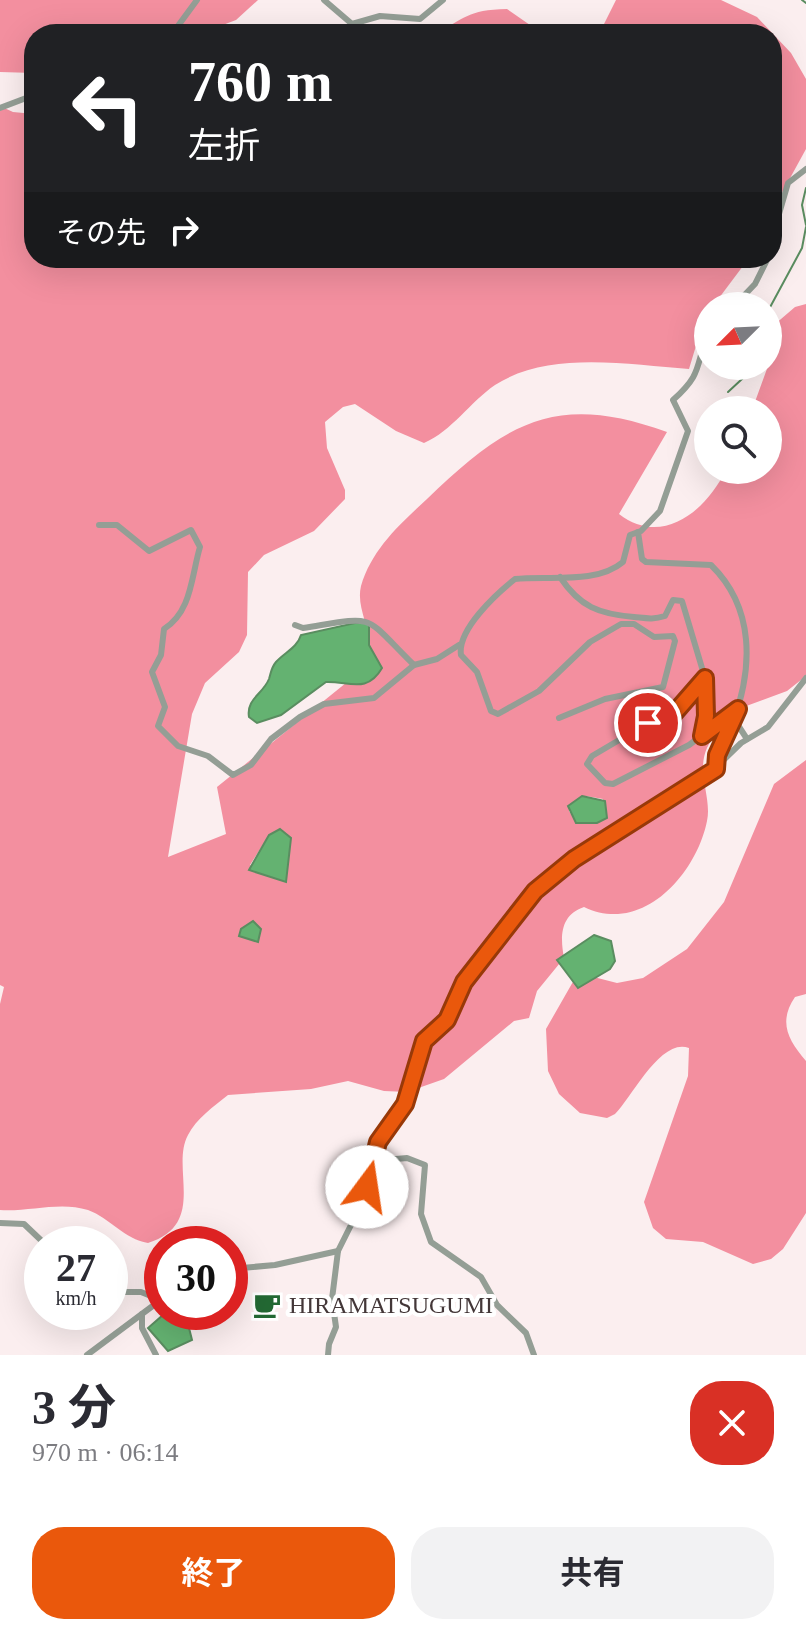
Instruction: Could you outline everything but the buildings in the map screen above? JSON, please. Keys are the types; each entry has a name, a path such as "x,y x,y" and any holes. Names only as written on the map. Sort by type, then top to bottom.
{"street":[{"path":"179,24 197,0"},
{"path":"324,0 352,24 380,16 420,19 443,0"},
{"path":"0,108 24,99"},
{"path":"782,204 788,183 806,169"},
{"path":"747,292 763,268"},
{"path":"99,525 117,525 149,551 191,530 200,547 187,603 182,616 164,629 161,655 152,672 154,685 165,707 158,726 178,746 208,756 233,775 251,765 271,739 300,717 324,704 374,698 414,665 437,659 459,645 480,613 515,579 560,577 617,566 623,562 630,535 638,532 660,511 666,500 688,431 673,400 694,378"},
{"path":"638,532 642,559 646,562 711,565 743,611 746,659 738,709 717,755 716,769"},
{"path":"560,577 592,611 605,614 656,619 665,616 673,600 682,601 705,678 706,716 702,736"},
{"path":"295,625 303,628 363,619 376,625 414,665"},
{"path":"459,645 465,664 477,672 491,711 498,714 539,691 590,642 609,630 634,624 654,637 673,636 675,641 663,687 605,699 559,718"},
{"path":"705,678 671,717 637,729 599,750 587,764 605,783 613,784 702,736 738,709"},
{"path":"328,1355 336,1327 332,1299 338,1251 354,1223 378,1142 405,1104 424,1041 447,1020 464,982 535,891 574,859 716,769 747,739 768,727 806,678"},
{"path":"734,719 747,739"},
{"path":"374,1161 407,1158 425,1165 421,1214 431,1242 481,1277 497,1305 526,1333 534,1355"},
{"path":"0,1223 26,1226"},
{"path":"248,1267 275,1265 338,1251"},
{"path":"87,1355 142,1314"},
{"path":"142,1314 142,1328 156,1355"}],"shaded area":[{"path":"0,0 258,0 236,20 225,24 24,24 24,73 0,72"},
{"path":"616,0 721,0 757,17 764,24 604,24"},
{"path":"507,9 529,24 452,24 475,13"},
{"path":"782,43 806,79 806,149 782,193"},
{"path":"0,106 24,113 24,268 742,268 724,292 694,292 694,352 689,369 590,362 540,367 495,385 443,431 424,443 396,431 355,404 343,407 325,422 327,448 345,490 345,499 314,531 264,555 248,572 247,635 239,652 205,683 192,714 168,857 226,834 217,787 362,670 369,646 360,594 372,560 397,528 456,472 509,433 563,415 628,420 667,432 619,514 651,527 666,526 681,520 694,511 718,484 782,484 782,396 757,396 763,380 782,380 782,318 795,307 806,304 806,676 787,691 730,712 704,757 707,821 691,861 663,895 646,906 626,913 605,914 584,907 570,915 562,935 564,958 537,991 529,1018 514,1021 444,1079 407,1092 384,1091 348,1081 311,1089 228,1095 200,1118 188,1135 184,1148 184,1194 177,1223 174,1226 144,1226 144,1242 128,1234 128,1226 115,1226 77,1207 0,1210 0,1004 4,987 0,985","holes":["586,796 603,799 607,818 597,823 577,823 569,811","269,835 286,882 250,865"]},
{"path":"355,623 369,623 369,645 382,668 376,676 364,684 326,682 281,715 257,723 249,717 252,701 266,684 274,664 294,647 301,635"},
{"path":"806,760 806,994 795,997 786,1023 794,1046 806,1061 806,1213 783,1249 771,1259 753,1264 703,1242 666,1239 653,1228 644,1202 688,1076 689,1048 678,1047 668,1051 648,1070 615,1114 607,1118 580,1113 559,1094 548,1071 546,1029 578,973 617,983 643,978 687,949 724,902 774,784"},
{"path":"582,796 605,801 607,818 597,823 576,823 568,806"},
{"path":"280,829 291,838 286,882 249,870 269,835"},
{"path":"253,921 261,929 258,942 239,936 241,929"},
{"path":"594,935 611,941 615,961 610,969 578,988 557,960"},
{"path":"150,1330 190,1330 192,1340 168,1351"}],"waterway":[{"path":"802,0 806,3"},
{"path":"806,188 802,205 806,225"},
{"path":"778,292 802,248 806,227"},
{"path":"728,392 741,380"}],"place":[{"name":"HIRAMATSUGUMI","path":"267,1305"}],"route":[{"path":"367,1187 378,1142 405,1104 424,1041 447,1020 464,982 501,932 535,891 554,874 685,792 716,769 717,755 738,709 702,736 706,716 705,678 680,710 661,722 648,723"}]}
